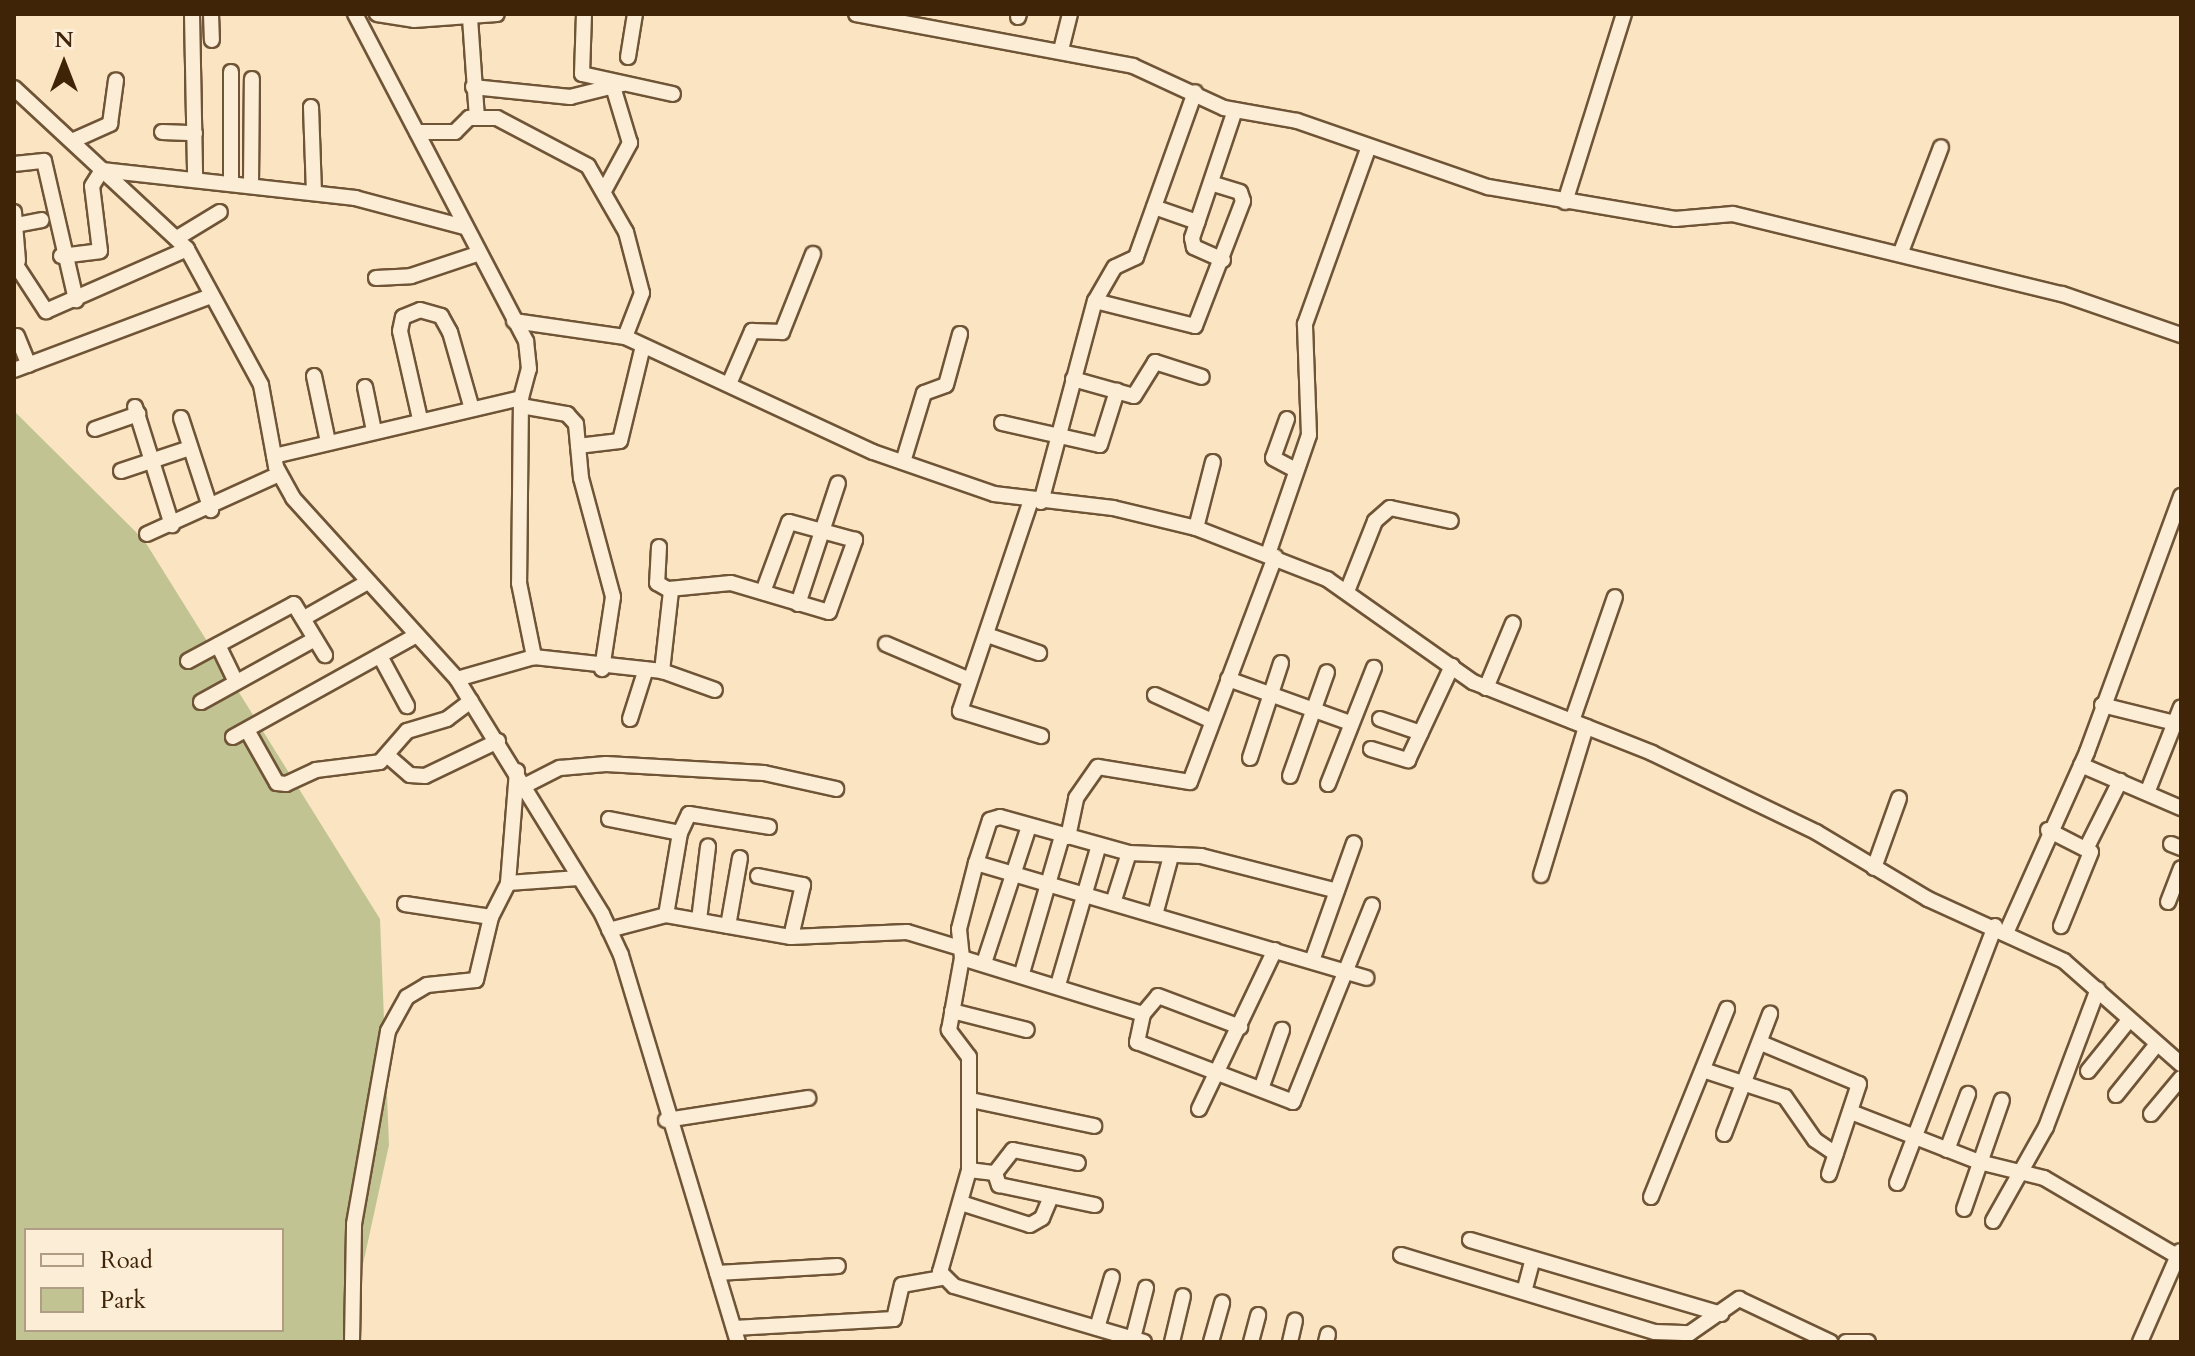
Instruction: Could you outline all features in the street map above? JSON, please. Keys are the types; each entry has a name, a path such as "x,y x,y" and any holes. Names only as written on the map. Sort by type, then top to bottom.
{"street":[{"path":"192,14 195,177"},
{"path":"211,14 212,40"},
{"path":"355,14 514,321 529,369 521,402 519,583 534,657"},
{"path":"377,14 470,18 497,14"},
{"path":"584,14 582,74 618,87 673,94"},
{"path":"628,57 635,14"},
{"path":"856,14 1061,50 1159,73 1235,110 1297,121 1368,149 1565,202 1675,219 1733,214 1901,252 2092,302 2181,335"},
{"path":"1061,50 1070,14"},
{"path":"1565,202 1624,14"},
{"path":"470,18 477,118"},
{"path":"231,72 231,181"},
{"path":"251,184 252,79"},
{"path":"72,141 110,124 116,80"},
{"path":"473,87 570,97 618,87"},
{"path":"604,191 630,143 618,87"},
{"path":"14,88 21,103 72,141 187,249 261,385 279,474 321,535 457,679 526,785 609,930 666,1120 736,1335 894,1319 902,1285 942,1278 1136,1341 1146,1288"},
{"path":"1041,736 964,717 970,680 990,636 1060,433 1095,301 1115,267 1136,257 1195,92"},
{"path":"311,107 314,192"},
{"path":"1223,260 1192,244 1235,110"},
{"path":"417,132 458,131 477,118 503,120 585,164 626,232 642,293 625,337"},
{"path":"162,132 195,133"},
{"path":"1901,252 1941,147"},
{"path":"1022,973 1076,798 1098,767 1190,782 1271,555 1310,425 1305,324 1368,149"},
{"path":"14,164 44,161 61,256 76,300"},
{"path":"102,170 195,177 314,192 464,227"},
{"path":"61,256 100,251 92,186 102,170"},
{"path":"1095,301 1195,326 1223,260 1242,196 1211,183"},
{"path":"1154,207 1197,222"},
{"path":"177,238 220,212"},
{"path":"42,220 15,218 16,262 39,310 76,300 187,249"},
{"path":"376,278 411,276 477,254"},
{"path":"729,384 752,331 782,332 813,254"},
{"path":"17,336 21,368 211,296"},
{"path":"420,419 400,331 403,317 420,310 441,316 450,332 472,409"},
{"path":"514,321 625,337 903,462 1036,501 1113,508 1196,528 1271,555 1348,589 1486,688 1705,778 1874,868 2064,961 2181,1064"},
{"path":"903,462 924,393 946,385 960,334"},
{"path":"578,446 620,441 643,346"},
{"path":"1073,379 1137,396 1155,362 1202,377"},
{"path":"314,376 328,442"},
{"path":"365,387 374,431"},
{"path":"1002,423 1060,433 1100,445 1117,391"},
{"path":"274,456 420,419 521,402 573,417 613,597 602,669"},
{"path":"95,429 136,411 172,525"},
{"path":"181,418 211,510"},
{"path":"1287,419 1273,458 1296,470"},
{"path":"121,471 190,448"},
{"path":"1196,528 1213,462"},
{"path":"147,534 211,510 279,474"},
{"path":"798,604 838,483"},
{"path":"1897,1183 1913,1137 2001,928 2081,765 2181,496"},
{"path":"1348,589 1375,521 1390,508 1451,521"},
{"path":"659,547 657,585 669,589 720,581 824,612 836,605 855,540 799,519 786,526 763,592"},
{"path":"304,618 368,582"},
{"path":"662,671 669,589"},
{"path":"1541,875 1615,597"},
{"path":"188,661 290,604 304,618 325,655"},
{"path":"1486,688 1513,623"},
{"path":"417,635 240,734 281,785 316,770 365,769 388,756 407,731 447,719 471,701"},
{"path":"990,636 1039,653"},
{"path":"201,702 315,639"},
{"path":"886,644 970,680"},
{"path":"218,645 236,682"},
{"path":"380,656 407,706"},
{"path":"457,679 534,657 602,669 662,671 715,690"},
{"path":"1250,758 1281,663"},
{"path":"1371,749 1408,760 1452,666"},
{"path":"1328,784 1374,668"},
{"path":"630,719 646,669"},
{"path":"1290,776 1327,672"},
{"path":"1228,679 1350,723"},
{"path":"1155,695 1210,720"},
{"path":"2102,705 2175,723"},
{"path":"2147,793 2181,707"},
{"path":"1380,719 1421,733"},
{"path":"388,756 410,775 425,776 498,741"},
{"path":"526,785 560,768 606,764 764,773 836,789"},
{"path":"2081,765 2181,808"},
{"path":"352,1342 354,1224 388,1031 417,991 480,976 491,917 508,883 517,771"},
{"path":"2061,926 2086,879 2087,847 2120,781"},
{"path":"1874,868 1899,798"},
{"path":"666,915 680,833 689,814 769,827"},
{"path":"942,1278 940,1258 961,1203 969,1170 971,1100 968,1053 951,1037 952,1011 976,863 992,817 1129,853 1211,858 1337,891"},
{"path":"609,819 680,833"},
{"path":"984,963 1029,826"},
{"path":"2048,830 2087,847"},
{"path":"1312,961 1354,843"},
{"path":"1058,985 1099,845"},
{"path":"699,920 708,847"},
{"path":"1113,903 1129,853"},
{"path":"1155,915 1171,856"},
{"path":"728,926 740,858"},
{"path":"976,863 1366,978"},
{"path":"2168,902 2181,868"},
{"path":"758,876 803,885 791,937"},
{"path":"508,883 579,878"},
{"path":"405,904 491,917"},
{"path":"1240,1027 1158,996 1143,1014 1137,1042 1261,1089 1287,1102 1299,1096 1372,905"},
{"path":"609,930 666,915 791,937 907,932 984,963 1143,1014"},
{"path":"1199,1109 1275,950"},
{"path":"1993,1221 2017,1169 2046,1127 2098,989"},
{"path":"1651,1197 1727,1009"},
{"path":"952,1011 1027,1030"},
{"path":"1724,1134 1770,1014"},
{"path":"2088,1071 2129,1020"},
{"path":"1261,1089 1282,1030"},
{"path":"1761,1043 1858,1083 1829,1174"},
{"path":"2116,1095 2157,1044"},
{"path":"1703,1070 1785,1097 1815,1140 1836,1154"},
{"path":"2151,1114 2181,1078"},
{"path":"1947,1150 1968,1094"},
{"path":"666,1120 808,1098"},
{"path":"971,1100 1094,1126"},
{"path":"1964,1209 2002,1100"},
{"path":"1851,1112 1979,1162 2017,1169 2179,1252 2140,1342"},
{"path":"995,1173 1013,1150 1078,1163"},
{"path":"969,1170 995,1173"},
{"path":"995,1173 999,1185 1095,1205"},
{"path":"961,1203 1030,1225 1042,1218 1051,1197"},
{"path":"1470,1240 1721,1314"},
{"path":"1401,1255 1669,1334 1698,1330 1739,1299 1830,1342"},
{"path":"1524,1292 1533,1259"},
{"path":"717,1273 838,1266"},
{"path":"1097,1328 1112,1277"},
{"path":"1172,1342 1183,1296"},
{"path":"1211,1342 1222,1303"},
{"path":"1251,1342 1258,1315"},
{"path":"1290,1342 1295,1321"},
{"path":"1846,1342 1868,1342"}],"green space":[{"path":"14,411 144,540 380,919 389,1145 346,1342 14,1342"}]}
